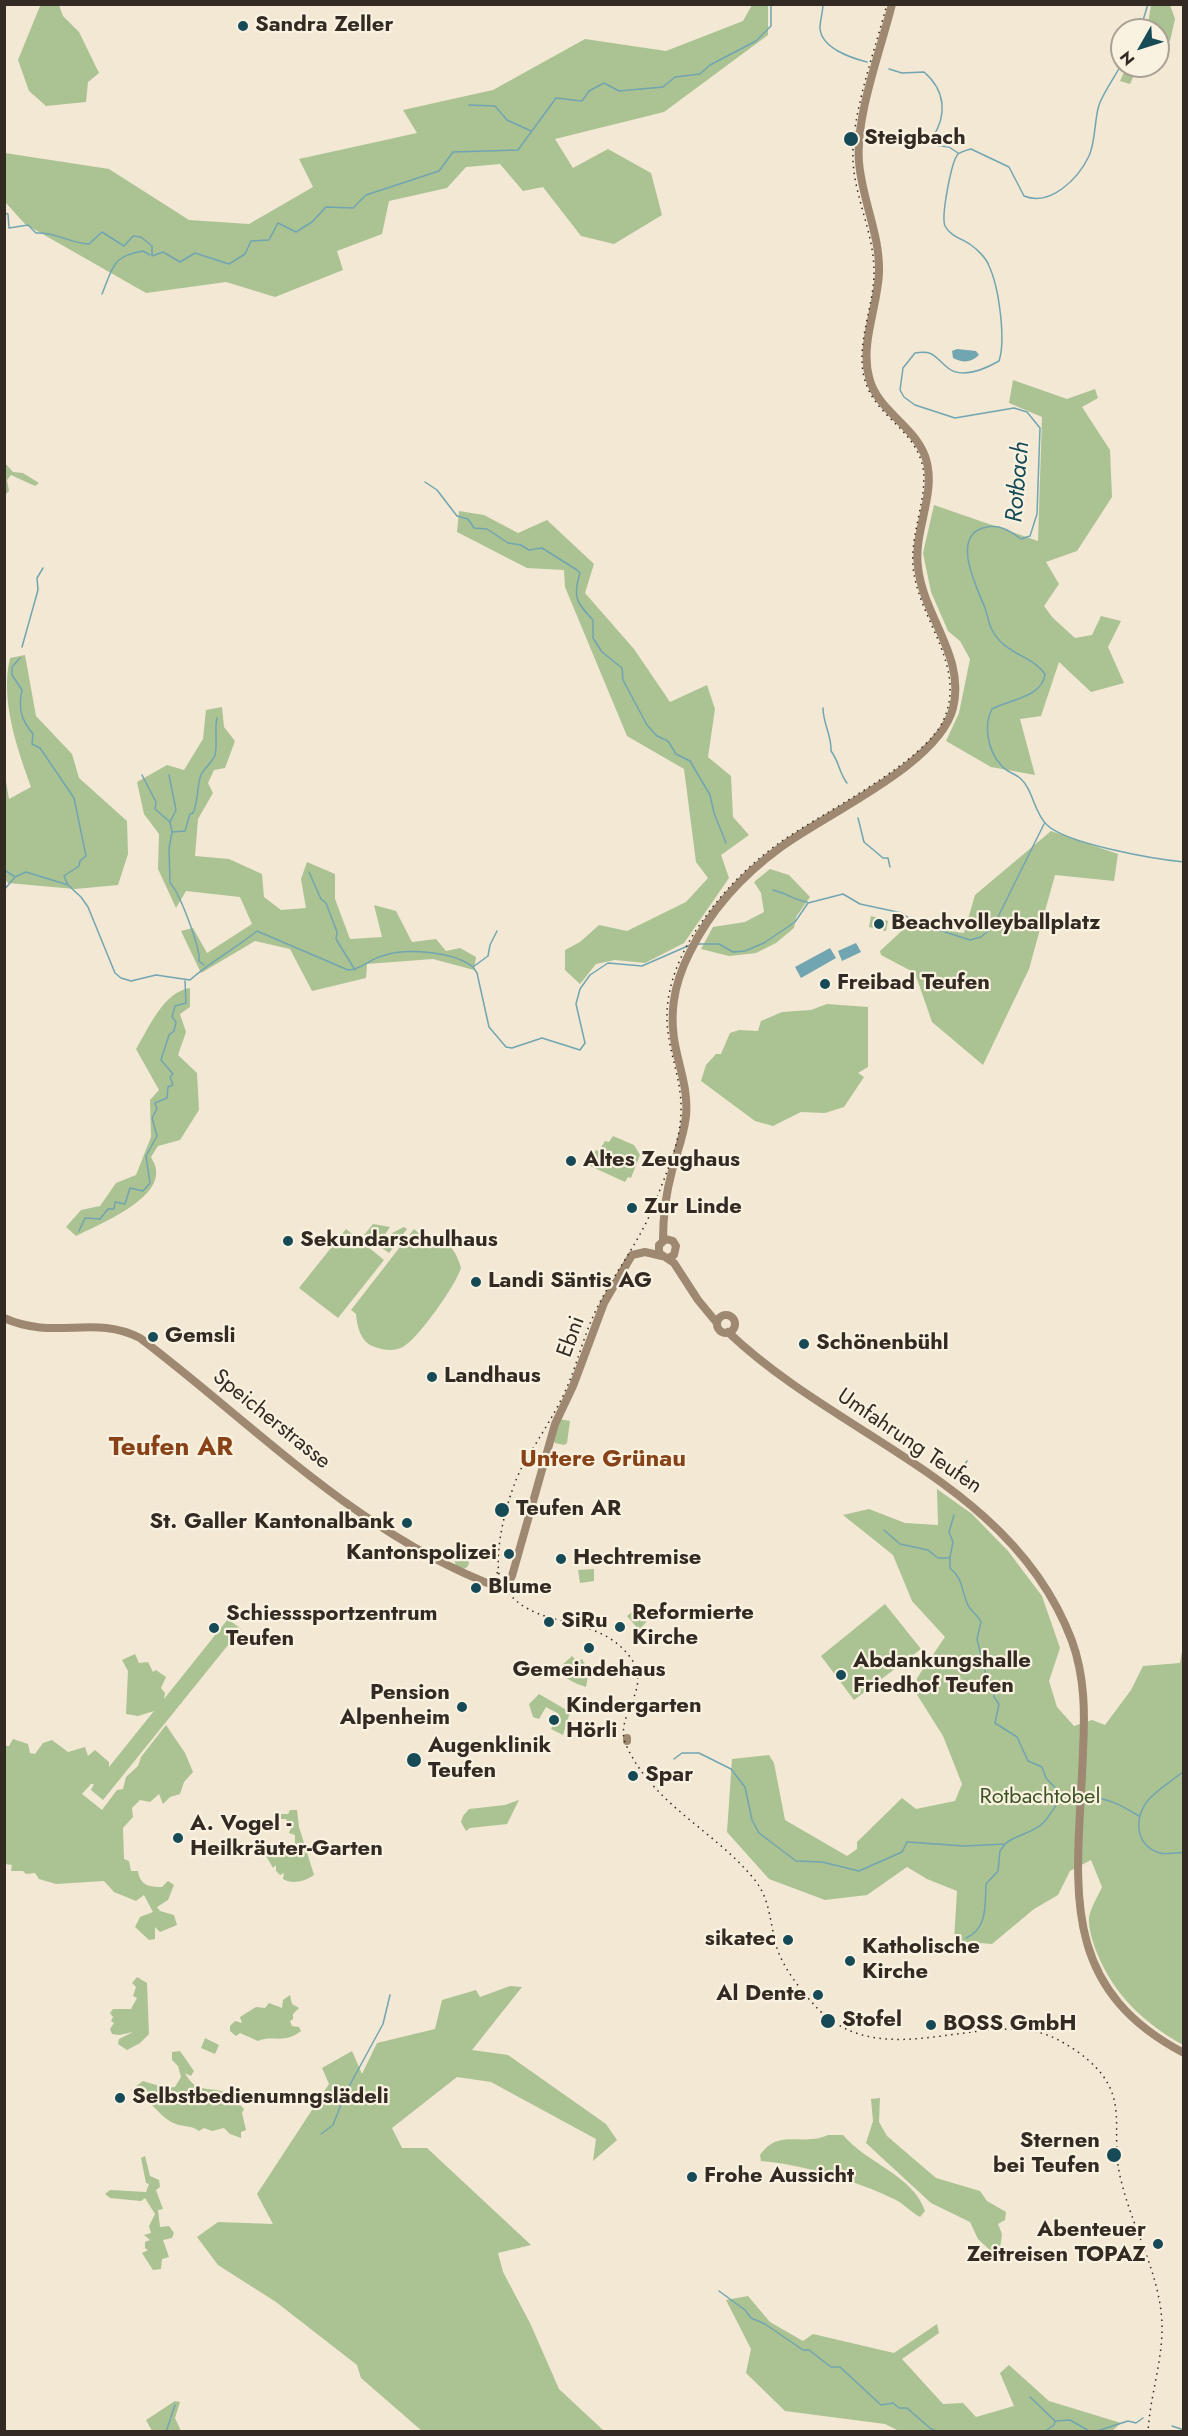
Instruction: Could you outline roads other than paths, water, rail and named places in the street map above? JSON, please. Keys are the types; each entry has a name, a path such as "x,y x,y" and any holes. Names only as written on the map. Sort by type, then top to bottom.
{"main road":[{"path":"665,1257 665,1208 686,1115 686,1090 672,1031 674,997 686,960 707,921 751,872 781,847 850,804 933,744 948,724 956,695 952,660 925,595 917,566 918,534 928,484 926,461 916,439 876,395 869,377 867,355 879,276 879,255 861,180 859,140 892,4"},
{"path":"664,1241 676,1246 676,1252 700,1296 719,1319 720,1330 731,1329 732,1317 719,1319"},
{"name":"Ebni","path":"506,1586 512,1576 555,1424 573,1386 595,1323 630,1257 635,1253 645,1252 664,1241"},
{"path":"645,1252 665,1257 719,1319"},
{"path":"665,1257 676,1252"},
{"name":"Speicherstrasse","path":"4,1318 46,1330 107,1327 140,1338 377,1527 437,1559 498,1587 506,1586"},
{"name":"Umfahrung Teufen","path":"731,1329 757,1358 816,1401 945,1483 993,1524 1033,1571 1059,1614 1074,1648 1082,1684 1084,1725 1079,1895 1085,1940 1103,1984 1134,2020 1184,2053"}],"water":[{"path":"957,349 976,351 979,355 973,360 960,361 953,358 952,351"},
{"path":"856,943 861,952 842,961 838,951"},
{"path":"830,948 836,958 801,978 795,967"}],"waterway":[{"path":"4,213 8,214 9,228 28,225 36,233 50,234 89,244 102,232 124,246 133,236 141,237 152,246 152,256 163,252 180,262 195,253 229,264 245,254 251,241 269,240 278,223 296,232 312,222 326,207 353,208 366,195 439,171 453,152 518,150 556,98 582,101 589,91 604,83 619,91 663,87 675,77 700,74 710,65 756,41 771,26 771,4"},
{"name":"Steigbach","path":"823,4 820,28 826,41 845,55 867,62"},
{"name":"Rotbach","path":"1144,18 1148,4"},
{"name":"Steigbach","path":"889,69 902,73 924,72 931,79 942,103 940,121 932,138 935,145 949,147 958,153"},
{"name":"Rotbach","path":"1113,78 1099,105 1089,156 1078,174 1053,194 1044,198 1024,196 1009,167 971,149 958,154 952,167 947,190 944,221 945,226 953,235 968,243 984,257 993,275 1002,340 999,361 980,370 960,373 948,368 931,354 915,353 903,368 900,390 904,397 915,405 955,418 1014,408 1027,412 1040,428 1037,514 1030,536 1021,539 1001,528 987,527 975,532 969,540 967,551 972,576 997,638 1045,674 1043,682 1032,693 992,709 987,730 993,753 1005,769 1018,776 1024,783 1043,820 1057,832 1112,850 1184,862"},
{"path":"469,105 495,106 507,120 531,131"},
{"path":"102,294 119,260 143,251 150,255"},
{"path":"425,482 437,490 457,516 468,519 474,528 487,529 508,543 521,545 529,550 542,548 580,573 576,594 583,609 593,620 593,638 602,652 622,668 623,680 647,725 657,736 668,741 676,754 690,761 710,795 714,813 726,843"},
{"path":"22,647 38,590 37,578 43,568"},
{"path":"20,658 12,667 12,675 22,690 20,702 22,714 33,734 32,744 40,748 74,798 86,856 80,861 79,866 64,876 68,885"},
{"path":"823,708 831,751 847,783"},
{"path":"204,965 199,961 197,945 189,920 170,883 169,848 172,832 185,831 190,814 195,808 201,775 215,755 217,718"},
{"path":"142,775 156,802 155,809 170,822"},
{"path":"169,775 176,810 170,822 172,831"},
{"path":"858,818 864,842 883,858 888,858 890,867"},
{"path":"697,944 719,944 733,952 745,951 764,943 795,922 808,903 843,894 860,904 902,913 914,922 970,940 981,937 993,927 1044,824"},
{"path":"4,870 14,876"},
{"path":"4,890 15,877 26,872 68,885 88,907 115,973 131,981 156,975 190,980 257,931 348,970 382,956 404,952 454,957 473,967 477,973 489,1027 506,1047 512,1048 542,1038 580,1050 585,1043 576,1004 580,989 590,975 608,963 642,966 690,945"},
{"path":"309,872 321,899 326,903 337,932 336,939 355,970"},
{"path":"773,890 807,902"},
{"path":"473,967 488,956 490,945 497,931"},
{"path":"79,1231 85,1218 100,1219 108,1209 114,1209 115,1202 125,1204 130,1188 143,1191 150,1183 146,1156 157,1136 152,1118 157,1109 155,1103 167,1098 168,1087 173,1085 170,1077 173,1074 161,1060 169,1035 174,1031 176,1022 172,1017 175,1006 186,1003 185,981"},
{"path":"960,1483 961,1471 967,1461"},
{"path":"950,1557 953,1542 949,1532 954,1515"},
{"path":"884,1530 900,1544 928,1550 938,1558 950,1558 950,1568 960,1580 968,1606 981,1622 977,1639 986,1675 993,1684 994,1697 999,1704 995,1723 1017,1737 1028,1761 1042,1767 1046,1778 1063,1796"},
{"path":"674,1759 682,1753 699,1753 731,1769 745,1787 752,1820 759,1833 796,1861 822,1862 859,1871 902,1852 907,1842 965,1846 1005,1844 1039,1827 1064,1796 1079,1798"},
{"name":"Rotbach","path":"1184,1771 1151,1797 1145,1804 1139,1821 1141,1837 1151,1849 1163,1854 1184,1853"},
{"path":"1084,1798 1106,1800 1139,1816"},
{"path":"966,1938 973,1934 982,1922 986,1884 998,1871 1000,1851 1005,1844"},
{"path":"321,2134 333,2125 346,2092 383,2024 390,1995"},
{"path":"719,2291 745,2310 751,2318 765,2324 803,2350 809,2350 831,2367 840,2367 881,2405 893,2403 899,2408 907,2408 931,2429 939,2432"},
{"path":"1030,2397 1055,2421"},
{"path":"166,2432 175,2405"},
{"path":"1094,2432 1128,2421 1136,2423 1143,2418"},
{"path":"1044,2432 1054,2425 1055,2421 1070,2420 1091,2432"},
{"path":"1172,2426 1184,2430"}],"railway":[{"path":"500,1580 498,1568 500,1538 517,1478 562,1398 598,1306 648,1218 675,1147 680,1123 681,1101 669,1042 668,1001 676,970 689,942 723,895 761,857 800,829 871,786 917,752 934,735 944,719 949,700 950,681 946,663 918,592 914,574 914,544 924,486 921,460 908,437 873,398 863,372 862,348 874,275 871,246 857,190 853,143 865,82 887,4"},
{"path":"497,1572 508,1592 523,1606 540,1614 597,1632 615,1642 630,1657 638,1680 624,1724 627,1747 639,1767 669,1802 722,1846 754,1879 766,1902 776,1945 783,1962 799,1987 818,2009 841,2026 865,2036 891,2039 918,2039 1000,2029 1033,2031 1047,2035 1078,2052 1096,2068 1108,2083 1114,2098 1118,2164 1122,2184 1152,2270 1160,2306 1161,2351 1148,2432"}],"place":[{"name":"Sandra Zeller","path":"243,26"},
{"name":"Steigbach","path":"851,139"},
{"name":"Beachvolleyballplatz","path":"879,924"},
{"name":"Freibad Teufen","path":"825,984"},
{"name":"Altes Zeughaus","path":"571,1161"},
{"name":"Zur Linde","path":"632,1208"},
{"name":"Sekundarschulhaus","path":"288,1241"},
{"name":"Landi Säntis AG","path":"476,1282"},
{"name":"Gemsli","path":"153,1337"},
{"name":"Schönenbühl","path":"804,1344"},
{"name":"Landhaus","path":"432,1377"},
{"name":"Teufen AR","path":"502,1510"},
{"name":"St. Galler Kantonalbank","path":"407,1523"},
{"name":"Kantonspolizei","path":"509,1554"},
{"name":"Hechtremise","path":"561,1559"},
{"name":"Blume","path":"476,1588"},
{"name":"SiRu","path":"549,1622"},
{"name":"Reformierte Kirche","path":"620,1627"},
{"name":"Schiesssportzentrum Teufen","path":"214,1628"},
{"name":"Gemeindehaus","path":"589,1648"},
{"name":"Abdankungshalle Friedhof Teufen","path":"841,1675"},
{"name":"Pension Alpenheim","path":"462,1707"},
{"name":"Kindergarten Hörli","path":"554,1720"},
{"name":"Augenklinik Teufen","path":"414,1760"},
{"name":"Spar","path":"633,1776"},
{"name":"A. Vogel - Heilkräuter-Garten","path":"178,1838"},
{"name":"sikatec","path":"788,1940"},
{"name":"Katholische Kirche","path":"850,1961"},
{"name":"Al Dente","path":"818,1995"},
{"name":"Stofel","path":"828,2021"},
{"name":"BOSS GmbH","path":"931,2025"},
{"name":"Selbstbedienumngslädeli","path":"120,2098"},
{"name":"Sternen bei Teufen","path":"1114,2155"},
{"name":"Frohe Aussicht","path":"692,2177"},
{"name":"Abenteuer Zeitreisen TOPAZ","path":"1158,2244"}],"district":[{"name":"Teufen AR","path":"171,1449"},
{"name":"Untere Grünau","path":"603,1460"}],"park label":[{"name":"Rotbachtobel","path":"1040,1798"}]}
